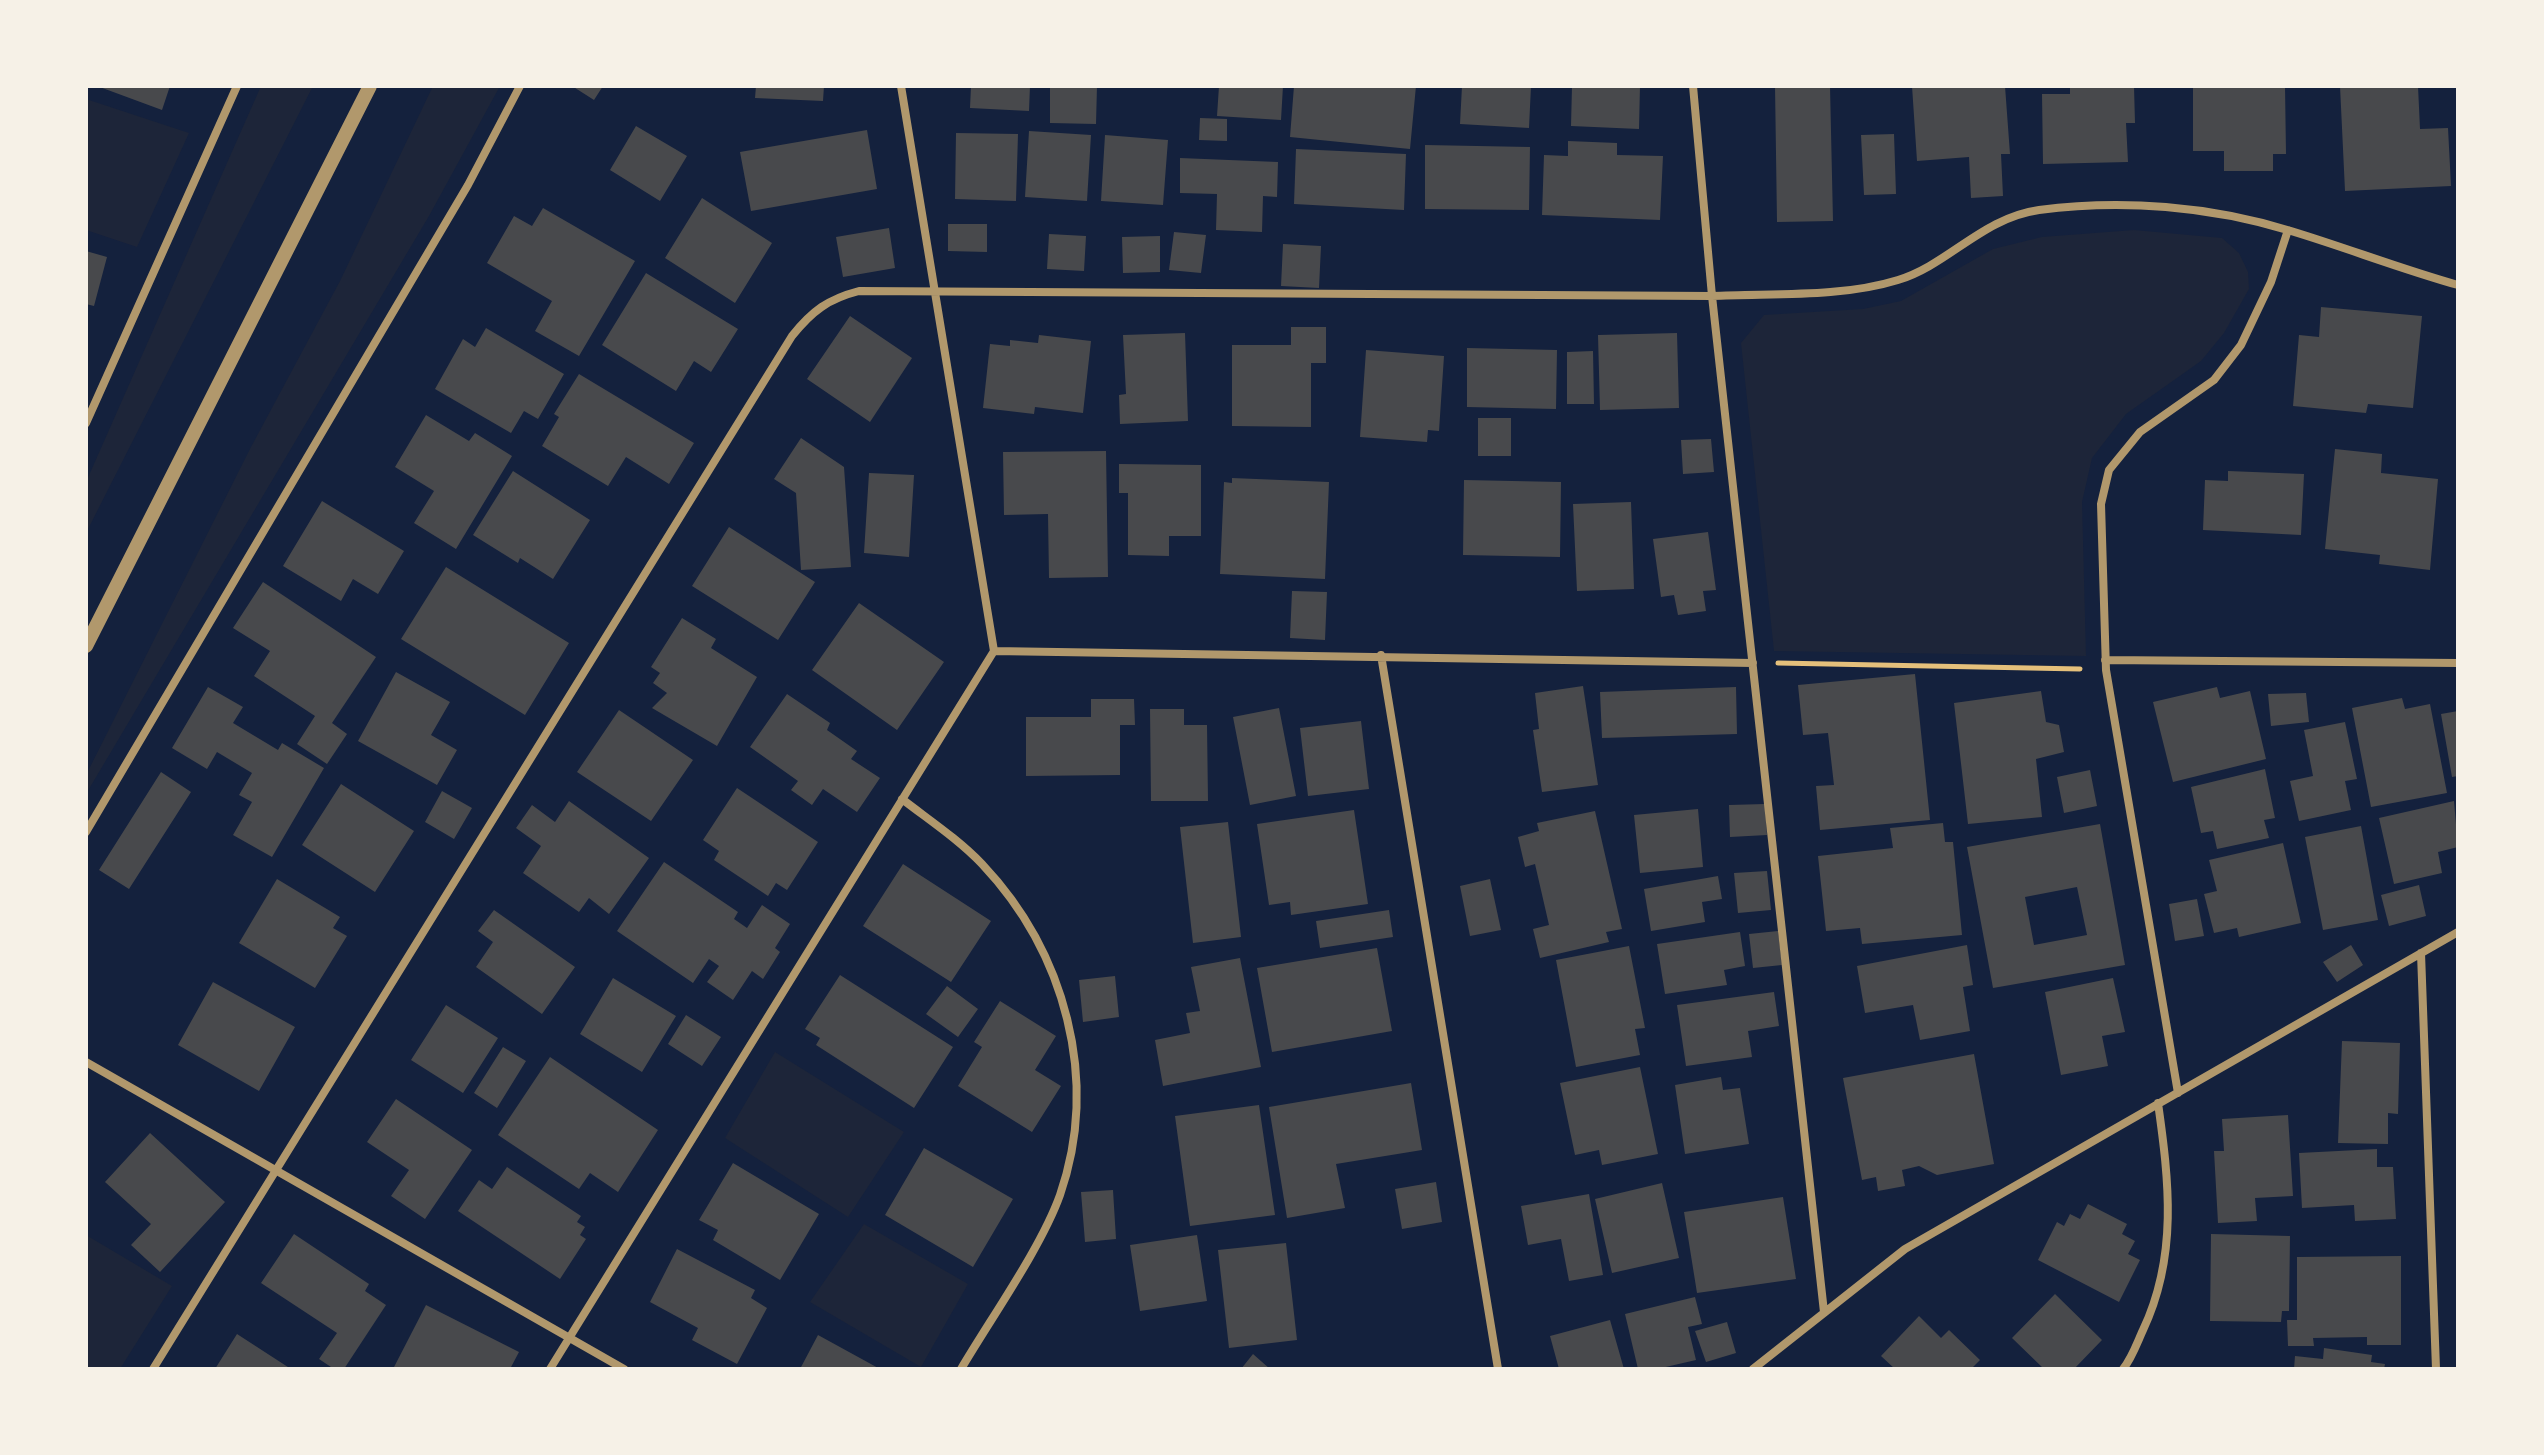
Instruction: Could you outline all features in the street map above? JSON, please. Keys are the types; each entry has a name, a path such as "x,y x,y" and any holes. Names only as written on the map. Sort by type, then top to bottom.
{"street":[{"path":"86,423 237,86"},
{"path":"86,646 370,86"},
{"path":"86,832 468,185 520,86"},
{"path":"550,1369 994,651 901,86"},
{"path":"1693,86 1712,296 1824,1312"},
{"path":"153,1369 792,336 813,311 831,298 859,291 1712,296 1848,290 1901,279 1994,223 2036,211 2145,205 2196,211 2288,230 2458,285"},
{"path":"2178,1093 2105,660 2101,504 2109,470 2140,432 2214,380 2241,345 2271,282 2288,230"},
{"path":"994,651 1753,663"},
{"path":"1381,655 1498,1369"},
{"path":"2105,660 2458,663"},
{"path":"902,799 980,863 1026,922 1058,989 1071,1025 1077,1060 1074,1131 1058,1199 961,1369"},
{"path":"1753,1369 1905,1249 2458,932"},
{"path":"2421,953 2436,1369"},
{"path":"86,1062 624,1369"},
{"path":"2123,1369 2154,1308 2169,1236 2169,1183 2158,1103"}],"path":[{"path":"1788,663 2071,669"}],"shaded area":[{"path":"261,86 313,86 86,533 86,482"},
{"path":"433,86 500,86 429,216 86,794 86,775 251,447 340,281"},
{"path":"86,99 189,133 137,247 86,230"},
{"path":"2134,230 2222,238 2239,253 2248,272 2249,289 2224,333 2201,361 2126,414 2092,458 2082,502 2086,656 1774,651 1741,343 1764,315 1863,309 1901,301 1993,249 2042,237"},
{"path":"775,1052 904,1132 848,1217 725,1138"},
{"path":"864,1224 968,1284 921,1367 810,1302"},
{"path":"86,1235 172,1286 120,1369 86,1369"}],"building":[{"path":"97,86 170,86 162,110"},
{"path":"572,86 603,86 594,100"},
{"path":"756,86 824,86 823,101 755,98"},
{"path":"971,86 1030,86 1029,111 970,108"},
{"path":"1050,86 1097,86 1096,124 1050,123"},
{"path":"1219,86 1283,86 1281,120 1217,116"},
{"path":"1294,86 1416,86 1410,149 1290,137"},
{"path":"1462,86 1531,86 1529,128 1460,124"},
{"path":"1572,86 1640,86 1639,129 1571,126"},
{"path":"1775,86 1830,86 1833,221 1777,222"},
{"path":"1912,86 2005,86 2010,154 2001,154 2003,196 1971,198 1969,157 1917,161"},
{"path":"2070,86 2134,86 2135,123 2126,123 2128,162 2043,164 2042,94 2070,94"},
{"path":"2193,86 2285,86 2286,154 2273,154 2273,171 2224,171 2224,151 2193,151"},
{"path":"2340,86 2418,86 2420,129 2448,128 2451,186 2345,191"},
{"path":"1200,118 1227,119 1227,141 1199,140"},
{"path":"636,126 687,156 660,201 610,170"},
{"path":"867,130 877,189 751,211 740,152"},
{"path":"1029,131 1091,135 1087,201 1025,197"},
{"path":"956,133 1018,134 1016,201 955,199"},
{"path":"1894,134 1896,194 1864,195 1861,135"},
{"path":"1105,135 1168,140 1163,205 1101,201"},
{"path":"1568,141 1617,143 1617,155 1663,156 1660,220 1542,215 1544,155 1568,156"},
{"path":"1425,145 1530,147 1529,210 1425,209"},
{"path":"1296,149 1406,154 1404,210 1294,204"},
{"path":"1180,158 1278,162 1277,197 1263,196 1262,232 1216,230 1217,194 1180,193"},
{"path":"702,198 772,243 735,303 665,258"},
{"path":"543,208 635,261 579,356 535,331 552,301 487,263 514,216 532,226"},
{"path":"948,224 987,224 987,252 948,251"},
{"path":"889,228 895,268 843,277 836,237"},
{"path":"1174,232 1206,235 1201,273 1169,270"},
{"path":"1049,234 1086,236 1084,271 1047,269"},
{"path":"1160,236 1160,272 1123,273 1122,237"},
{"path":"1283,244 1321,246 1319,288 1281,286"},
{"path":"86,251 107,257 94,306 86,304"},
{"path":"646,273 738,329 711,372 694,361 676,391 602,345"},
{"path":"2321,307 2422,316 2413,408 2368,404 2366,413 2293,406 2299,335 2319,337"},
{"path":"850,316 912,358 870,422 807,379"},
{"path":"1291,327 1326,327 1326,363 1311,363 1311,427 1232,426 1232,345 1291,345"},
{"path":"486,328 564,374 538,419 524,411 511,433 435,389 463,339 475,347"},
{"path":"1185,333 1188,421 1120,424 1119,395 1126,394 1123,335"},
{"path":"1677,333 1679,408 1600,410 1598,335"},
{"path":"1039,335 1091,341 1083,413 1035,407 1034,414 983,408 990,344 1010,346 1010,340 1038,343"},
{"path":"1467,348 1557,350 1556,409 1467,407"},
{"path":"1366,350 1444,356 1439,431 1428,430 1427,442 1360,437"},
{"path":"1593,351 1594,404 1567,404 1567,352"},
{"path":"579,374 694,443 669,484 626,457 608,486 542,446 559,417 554,414"},
{"path":"426,415 469,441 475,433 512,456 456,549 414,523 434,491 395,467"},
{"path":"1478,418 1511,418 1511,456 1478,456"},
{"path":"801,438 844,467 851,567 801,570 796,493 774,479"},
{"path":"1711,439 1714,472 1683,474 1681,440"},
{"path":"2335,449 2382,454 2381,473 2438,479 2430,570 2379,564 2380,555 2325,549"},
{"path":"1106,451 1108,577 1049,578 1048,514 1004,515 1003,452"},
{"path":"1119,464 1201,465 1201,536 1169,536 1169,556 1128,555 1128,493 1119,493"},
{"path":"513,471 590,520 553,579 520,558 518,563 473,535"},
{"path":"2228,471 2304,474 2301,535 2203,530 2205,480 2228,481"},
{"path":"869,473 914,475 909,557 864,553"},
{"path":"1232,478 1329,482 1325,579 1220,574 1224,482 1232,483"},
{"path":"1464,480 1561,482 1560,557 1463,555"},
{"path":"322,501 404,551 378,594 353,579 341,601 283,566"},
{"path":"1631,502 1634,589 1577,591 1573,504"},
{"path":"729,527 815,582 778,640 692,586"},
{"path":"1708,532 1716,590 1703,591 1706,611 1678,615 1674,595 1661,597 1653,539"},
{"path":"446,567 569,643 525,715 401,639"},
{"path":"263,582 376,657 332,723 347,734 327,764 297,744 315,716 254,676 270,651 233,628"},
{"path":"1292,591 1327,592 1325,640 1290,638"},
{"path":"859,603 944,662 897,730 812,670"},
{"path":"682,618 716,639 711,648 757,677 717,746 652,708 667,693 653,683 660,673 651,667"},
{"path":"396,672 450,702 431,735 457,750 437,785 358,741"},
{"path":"1915,674 1930,820 1820,830 1816,786 1834,785 1828,733 1803,735 1798,685"},
{"path":"1583,686 1598,785 1542,792 1533,730 1539,729 1535,693"},
{"path":"208,687 243,707 233,723 278,750 282,743 324,768 272,857 233,835 252,802 239,795 252,773 217,752 207,769 172,748"},
{"path":"1736,687 1737,734 1602,738 1600,692"},
{"path":"2217,687 2220,698 2250,691 2266,759 2173,782 2153,702"},
{"path":"2041,691 2046,722 2059,725 2064,752 2036,759 2042,817 1968,824 1954,703"},
{"path":"2306,693 2309,722 2271,726 2268,694"},
{"path":"787,694 830,723 827,730 857,751 851,759 880,778 857,812 823,789 812,805 791,790 798,781 750,747"},
{"path":"2402,698 2405,709 2430,704 2447,793 2371,807 2352,708"},
{"path":"1091,699 1134,699 1135,725 1120,725 1120,775 1026,776 1026,717 1091,717"},
{"path":"1279,708 1296,796 1250,805 1233,717"},
{"path":"1150,709 1184,709 1184,725 1207,725 1208,801 1151,801"},
{"path":"619,710 693,760 651,821 577,772"},
{"path":"2458,711 2458,776 2452,777 2441,714"},
{"path":"1361,721 1369,789 1308,796 1300,728"},
{"path":"2345,722 2357,779 2345,781 2351,810 2299,821 2290,781 2313,776 2304,730"},
{"path":"2265,769 2275,818 2264,820 2269,838 2217,849 2213,831 2201,833 2191,787"},
{"path":"2090,770 2097,806 2064,813 2057,777"},
{"path":"161,772 191,792 129,889 99,870"},
{"path":"341,784 414,831 375,892 302,845"},
{"path":"737,788 818,842 787,890 776,883 768,896 714,860 719,851 703,840"},
{"path":"442,791 472,808 454,839 425,822"},
{"path":"569,801 649,858 609,914 589,898 579,912 523,873 541,846 516,828 532,805 555,822"},
{"path":"2454,801 2458,847 2438,852 2442,873 2394,884 2379,818"},
{"path":"1765,804 1767,835 1730,837 1729,805"},
{"path":"1698,809 1703,867 1640,873 1634,815"},
{"path":"1354,810 1368,904 1291,915 1290,902 1269,905 1257,824"},
{"path":"1595,811 1622,929 1606,932 1609,942 1540,958 1533,929 1549,925 1535,864 1525,867 1518,837 1539,831 1537,823"},
{"path":"1228,822 1241,937 1193,943 1180,827"},
{"path":"1943,823 1945,842 1953,842 1962,935 1862,944 1860,928 1826,931 1818,856 1893,848 1890,828"},
{"path":"2100,824 2125,965 1993,988 1967,847","holes":["2077,887 2087,935 2034,945 2025,897"]},
{"path":"2361,826 2378,920 2323,930 2305,837"},
{"path":"2283,843 2301,923 2239,937 2237,928 2214,933 2204,894 2217,891 2209,860"},
{"path":"664,862 738,912 734,919 747,928 762,905 790,924 775,948 780,952 763,979 752,971 733,1000 707,982 719,966 709,959 693,983 617,931"},
{"path":"903,864 991,921 951,982 863,926"},
{"path":"1767,871 1771,910 1738,913 1734,873"},
{"path":"1718,876 1722,899 1702,902 1705,922 1651,931 1644,889"},
{"path":"277,879 340,917 333,928 347,936 315,988 239,943"},
{"path":"1490,879 1501,930 1470,936 1460,886"},
{"path":"2419,885 2426,916 2389,926 2381,895"},
{"path":"2197,899 2204,936 2175,941 2169,904"},
{"path":"494,910 575,967 542,1014 476,967 493,942 478,931"},
{"path":"1389,910 1393,937 1320,948 1316,921"},
{"path":"1778,931 1782,965 1753,968 1749,934"},
{"path":"1740,932 1745,966 1724,970 1727,985 1665,994 1657,944"},
{"path":"1967,945 1973,985 1963,987 1970,1031 1920,1040 1913,1005 1865,1013 1857,966"},
{"path":"2351,945 2363,965 2337,982 2323,962"},
{"path":"1629,946 1645,1028 1635,1029 1640,1055 1576,1067 1556,960"},
{"path":"1377,948 1392,1031 1272,1052 1257,968"},
{"path":"1240,958 1261,1067 1163,1086 1155,1040 1190,1033 1186,1013 1200,1011 1191,967"},
{"path":"840,975 953,1047 914,1108 816,1045 820,1038 805,1029"},
{"path":"1115,976 1119,1017 1083,1022 1079,980"},
{"path":"613,978 676,1016 642,1072 580,1034"},
{"path":"2113,978 2125,1032 2102,1036 2108,1066 2061,1075 2045,992"},
{"path":"213,982 295,1027 259,1091 178,1045"},
{"path":"947,986 978,1009 958,1037 926,1014"},
{"path":"1774,992 1779,1026 1748,1031 1752,1057 1686,1066 1677,1005"},
{"path":"1000,1001 1056,1036 1035,1070 1061,1086 1032,1132 958,1086 982,1047 974,1042"},
{"path":"446,1005 498,1038 463,1093 411,1060"},
{"path":"686,1015 721,1037 702,1066 668,1044"},
{"path":"2342,1041 2400,1043 2398,1114 2388,1113 2388,1144 2338,1143"},
{"path":"503,1047 526,1061 497,1108 474,1093"},
{"path":"1974,1054 1994,1164 1937,1175 1919,1166 1902,1170 1905,1186 1878,1191 1876,1177 1862,1180 1843,1078"},
{"path":"550,1057 658,1130 618,1192 590,1173 579,1189 498,1135"},
{"path":"1640,1067 1658,1154 1602,1165 1599,1150 1575,1155 1560,1083"},
{"path":"1721,1077 1723,1090 1740,1088 1749,1144 1685,1154 1675,1085"},
{"path":"1411,1083 1422,1150 1336,1164 1345,1208 1287,1218 1269,1107"},
{"path":"396,1099 472,1150 425,1219 391,1196 409,1170 367,1142"},
{"path":"1259,1105 1275,1215 1190,1226 1175,1116"},
{"path":"2288,1115 2293,1196 2255,1198 2257,1221 2218,1223 2214,1151 2224,1151 2222,1119"},
{"path":"150,1133 225,1202 160,1272 131,1245 151,1224 105,1182"},
{"path":"924,1148 1013,1199 973,1267 885,1215"},
{"path":"2377,1149 2377,1167 2393,1167 2396,1219 2355,1221 2354,1205 2302,1208 2299,1153"},
{"path":"733,1163 819,1214 780,1280 713,1240 718,1230 699,1220"},
{"path":"507,1167 581,1216 577,1222 585,1227 580,1235 586,1239 560,1279 458,1211 479,1180 492,1189"},
{"path":"1436,1182 1442,1222 1402,1229 1395,1189"},
{"path":"1662,1183 1679,1258 1612,1273 1595,1199"},
{"path":"1113,1190 1116,1239 1085,1242 1081,1192"},
{"path":"1589,1194 1603,1275 1569,1281 1561,1239 1528,1245 1521,1206"},
{"path":"1783,1197 1796,1279 1697,1293 1684,1212"},
{"path":"2088,1204 2127,1224 2122,1234 2135,1241 2128,1254 2140,1260 2119,1302 2038,1260 2057,1222 2064,1226 2070,1214 2080,1219"},
{"path":"294,1234 369,1284 365,1291 386,1305 344,1369 334,1369 319,1359 337,1333 261,1283"},
{"path":"2211,1234 2290,1236 2289,1311 2282,1311 2281,1322 2210,1321"},
{"path":"1197,1235 1207,1301 1140,1311 1130,1245"},
{"path":"1286,1243 1297,1340 1229,1348 1218,1250"},
{"path":"677,1249 755,1290 751,1298 767,1308 737,1364 692,1340 698,1328 650,1302"},
{"path":"2401,1256 2401,1345 2367,1345 2367,1337 2313,1338 2314,1346 2288,1346 2287,1320 2297,1320 2297,1257"},
{"path":"2055,1294 2102,1340 2074,1369 2044,1369 2012,1338"},
{"path":"1695,1297 1702,1324 1688,1327 1696,1360 1657,1369 1638,1369 1625,1314"},
{"path":"426,1305 519,1352 510,1369 393,1369"},
{"path":"1919,1316 1941,1338 1949,1330 1980,1360 1971,1369 1895,1369 1881,1356"},
{"path":"1610,1320 1624,1369 1559,1369 1550,1336"},
{"path":"1727,1322 1736,1353 1706,1362 1695,1331"},
{"path":"237,1334 291,1369 215,1369"},
{"path":"818,1335 880,1369 800,1369"},
{"path":"2324,1348 2372,1355 2371,1362 2385,1364 2384,1369 2294,1369 2295,1356 2323,1359"},
{"path":"1253,1354 1270,1369 1241,1369"}]}
